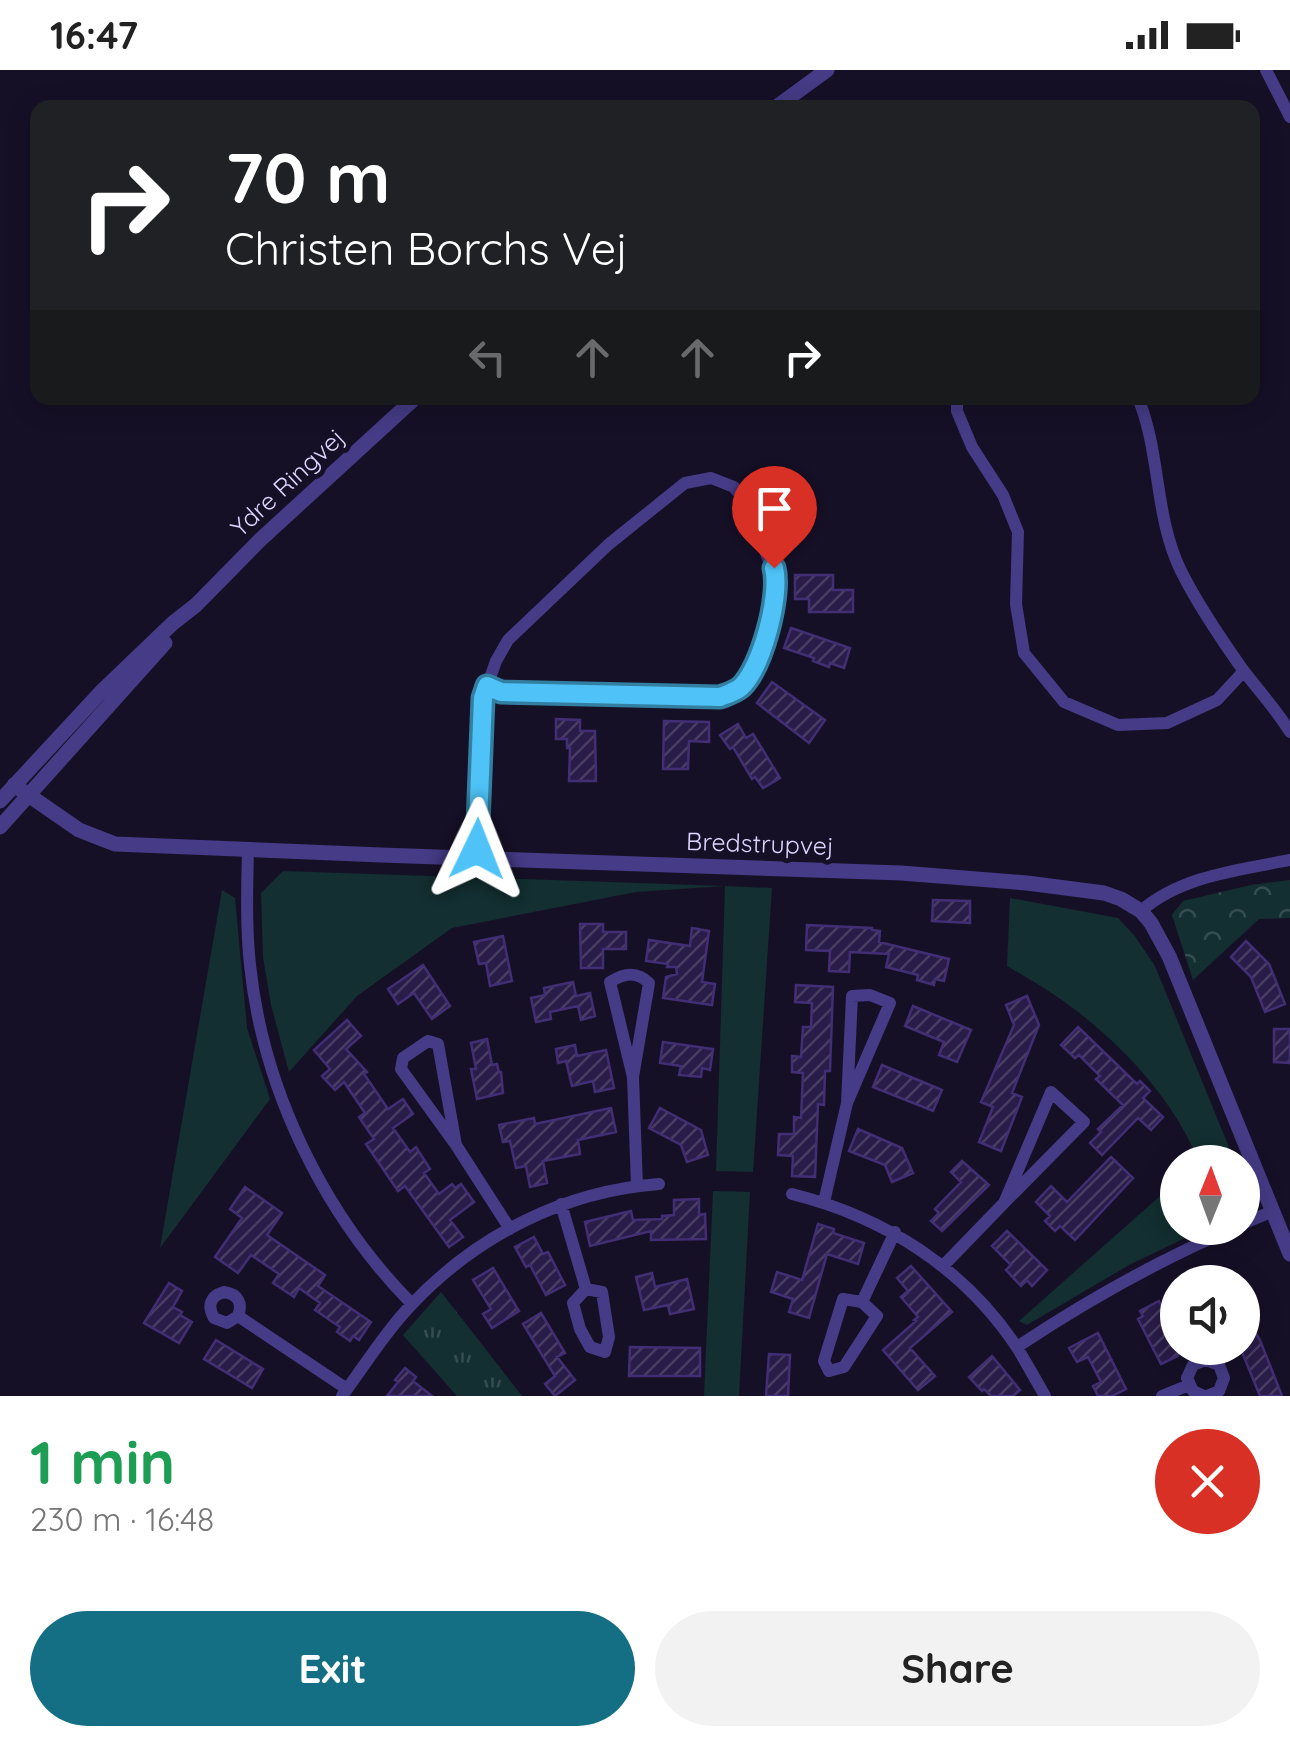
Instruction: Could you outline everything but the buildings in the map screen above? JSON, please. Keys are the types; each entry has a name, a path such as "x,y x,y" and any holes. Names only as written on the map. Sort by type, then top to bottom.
{"street":[{"path":"786,100 826,70"},
{"path":"1266,70 1290,117"},
{"name":"Ydre Ringvej","path":"0,827 21,790 196,605 260,540 407,405"},
{"path":"957,405 972,447 1003,495 1018,532 1016,604 1024,654 1064,702 1118,725 1167,723 1217,700 1244,671"},
{"path":"1141,405 1166,530 1180,570 1244,671 1276,708 1290,732"},
{"path":"477,859 483,698 487,686 508,640 609,544 685,483 711,478 734,487 744,500 774,568 777,590 773,614 753,671 744,685 720,697 501,692 487,686"},
{"name":"Ydre Ringvej","path":"0,801 21,790"},
{"name":"Bredstrupvej","path":"21,790 78,830 115,844 901,873 1104,893 1141,911"},
{"path":"248,850 250,964 254,998 274,1076 319,1179 366,1250 412,1304"},
{"path":"1290,860 1192,882 1166,892 1141,911 1169,956 1290,1254"},
{"path":"633,1077 649,983 642,976 631,974 610,982 633,1077 637,1186"},
{"path":"824,1202 847,1103 890,1004 870,995 852,996 847,1103"},
{"path":"456,1145 438,1044 428,1041 403,1058 402,1069 510,1229"},
{"path":"943,1266 1004,1204 1084,1122 1051,1092 1004,1204"},
{"path":"238,1316 345,1392 412,1304 454,1266 510,1229 562,1204 659,1184"},
{"path":"792,1194 857,1214 894,1232 943,1266 982,1302 1017,1348 1045,1396"},
{"path":"562,1204 586,1289"},
{"path":"1260,1216 1273,1211"},
{"path":"862,1302 894,1232"},
{"path":"1017,1348 1078,1307 1197,1245"},
{"path":"586,1289 602,1292 609,1338 605,1352 590,1347 580,1329 573,1303 586,1289"},
{"path":"843,1299 862,1302 877,1316 844,1367 829,1371 824,1361 843,1299"},
{"path":"1199,1361 1213,1361 1224,1378 1218,1391 1206,1396 1192,1391 1188,1385 1189,1371 1199,1361"},
{"path":"1162,1396 1188,1385"}],"green space":[{"path":"283,871 726,886 772,888 753,1172 716,1171 725,886 636,892 452,928 357,996 289,1072 263,957 261,893"},
{"path":"1290,880 1290,918 1259,919 1193,980 1172,915 1183,901"},
{"path":"222,890 235,898 247,1028 270,1099 160,1248"},
{"path":"1010,898 1118,918 1155,966 1228,1145 1192,1145 1157,1090 1119,1047 1075,1010 1007,966"},
{"path":"713,1191 750,1192 739,1396 704,1396"},
{"path":"1160,1196 1160,1245 1171,1245 1027,1325 1019,1321"},
{"path":"441,1292 522,1396 457,1396 403,1335"}],"route":[{"path":"477,849 483,698 487,686 501,692 720,697 734,692 753,671 773,614 777,590 774,568"}]}
